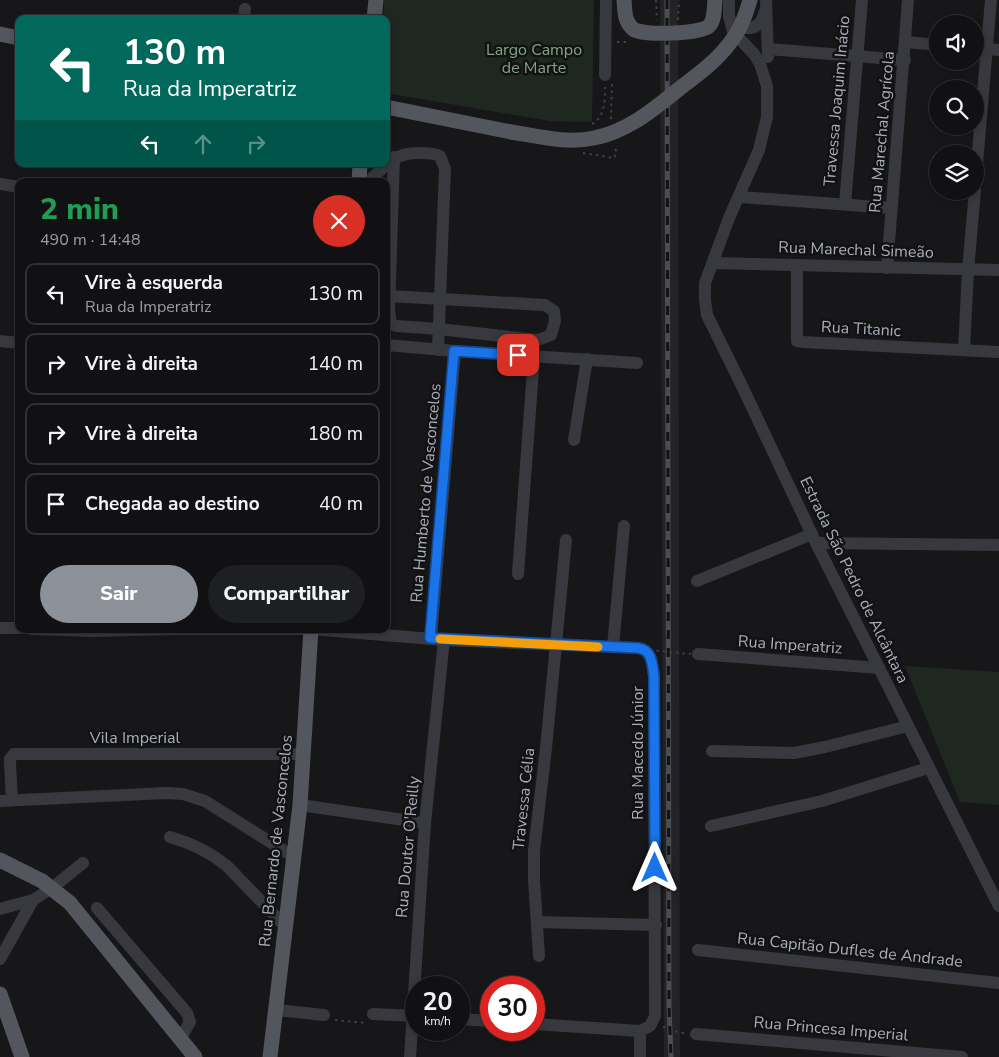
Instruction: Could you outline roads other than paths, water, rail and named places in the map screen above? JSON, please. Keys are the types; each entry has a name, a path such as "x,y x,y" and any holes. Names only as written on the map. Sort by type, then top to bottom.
{"main road":[{"path":"374,15 376,0"},
{"path":"624,0 629,24 635,30 641,33 657,33 695,32 708,28 712,23 715,0"},
{"path":"390,108 561,140 576,141 612,134 639,121 704,70 729,45 743,23 750,0"},
{"path":"0,34 15,37"},
{"name":"Rua Bernardo de Vasconcelos","path":"270,1057 300,805 311,633"},
{"path":"0,860 42,880 70,903 195,1057"},
{"path":"0,994 22,1057"}],"street":[{"path":"605,75 606,0"},
{"path":"728,0 729,16 736,37 758,59 767,86"},
{"name":"Travessa Joaquim Inácio","path":"844,204 862,0"},
{"name":"Rua Marechal Agrícola","path":"887,268 905,60 908,0"},
{"path":"979,145 992,0"},
{"path":"729,16 734,23 740,26 755,27 763,20 766,3"},
{"name":"Estrada São Pedro de Alcântara","path":"766,3 768,50 767,117 763,136 740,197 729,218 705,283 707,315 744,388 814,538 999,906"},
{"path":"906,42 929,44"},
{"path":"768,50 905,60"},
{"path":"390,161 394,157 410,153 436,154 440,156 445,169 438,350"},
{"path":"390,268 394,157"},
{"path":"372,178 384,167"},
{"path":"0,184 15,186"},
{"path":"740,197 891,208"},
{"path":"964,350 973,200"},
{"name":"Rua Marechal Simeão","path":"713,263 999,270"},
{"name":"Rua Titanic","path":"797,266 797,340 804,342 999,352"},
{"path":"390,296 545,305 554,311 555,321 551,335 538,340 396,326 391,324 390,320"},
{"path":"0,341 15,343"},
{"path":"390,345 636,363"},
{"name":"Rua Humberto de Vasconcelos","path":"430,638 454,351"},
{"path":"518,574 534,356"},
{"path":"574,440 587,359"},
{"path":"364,633 444,640 613,647 624,526"},
{"path":"697,581 814,538 999,545"},
{"name":"Travessa Célia","path":"539,956 534,852 566,540"},
{"path":"0,628 15,628"},
{"name":"Rua Doutor O'Reilly","path":"416,976 425,824 444,640"},
{"name":"Rua Macedo Júnior","path":"613,647 648,650 654,676 655,1016 645,1028 640,1057"},
{"name":"Rua Imperatriz","path":"695,654 879,668"},
{"path":"712,752 794,753 908,726"},
{"name":"Vila Imperial","path":"6,800 10,759 14,754 304,754"},
{"path":"711,826 822,802 928,768"},
{"path":"6,800 166,792 183,794 205,801 294,857"},
{"path":"300,805 425,824"},
{"path":"170,837 208,852 217,858 285,926"},
{"path":"0,908 33,900 84,863"},
{"path":"0,959 33,900"},
{"path":"97,908 187,1014 190,1022 180,1039"},
{"path":"536,922 656,925"},
{"name":"Rua Capitão Dufles de Andrade","path":"698,950 999,982"},
{"path":"276,1010 330,1018"},
{"path":"370,1018 405,1016"},
{"path":"545,1024 645,1028"},
{"name":"Rua Princesa Imperial","path":"696,1034 962,1057"},
{"name":"Rua Doutor O'Reilly","path":"410,1057 412,1041"}],"railway":[{"path":"667,0 669,1006 671,1057"}],"park label":[{"name":"Largo Campo de Marte","path":"534,59"}]}
